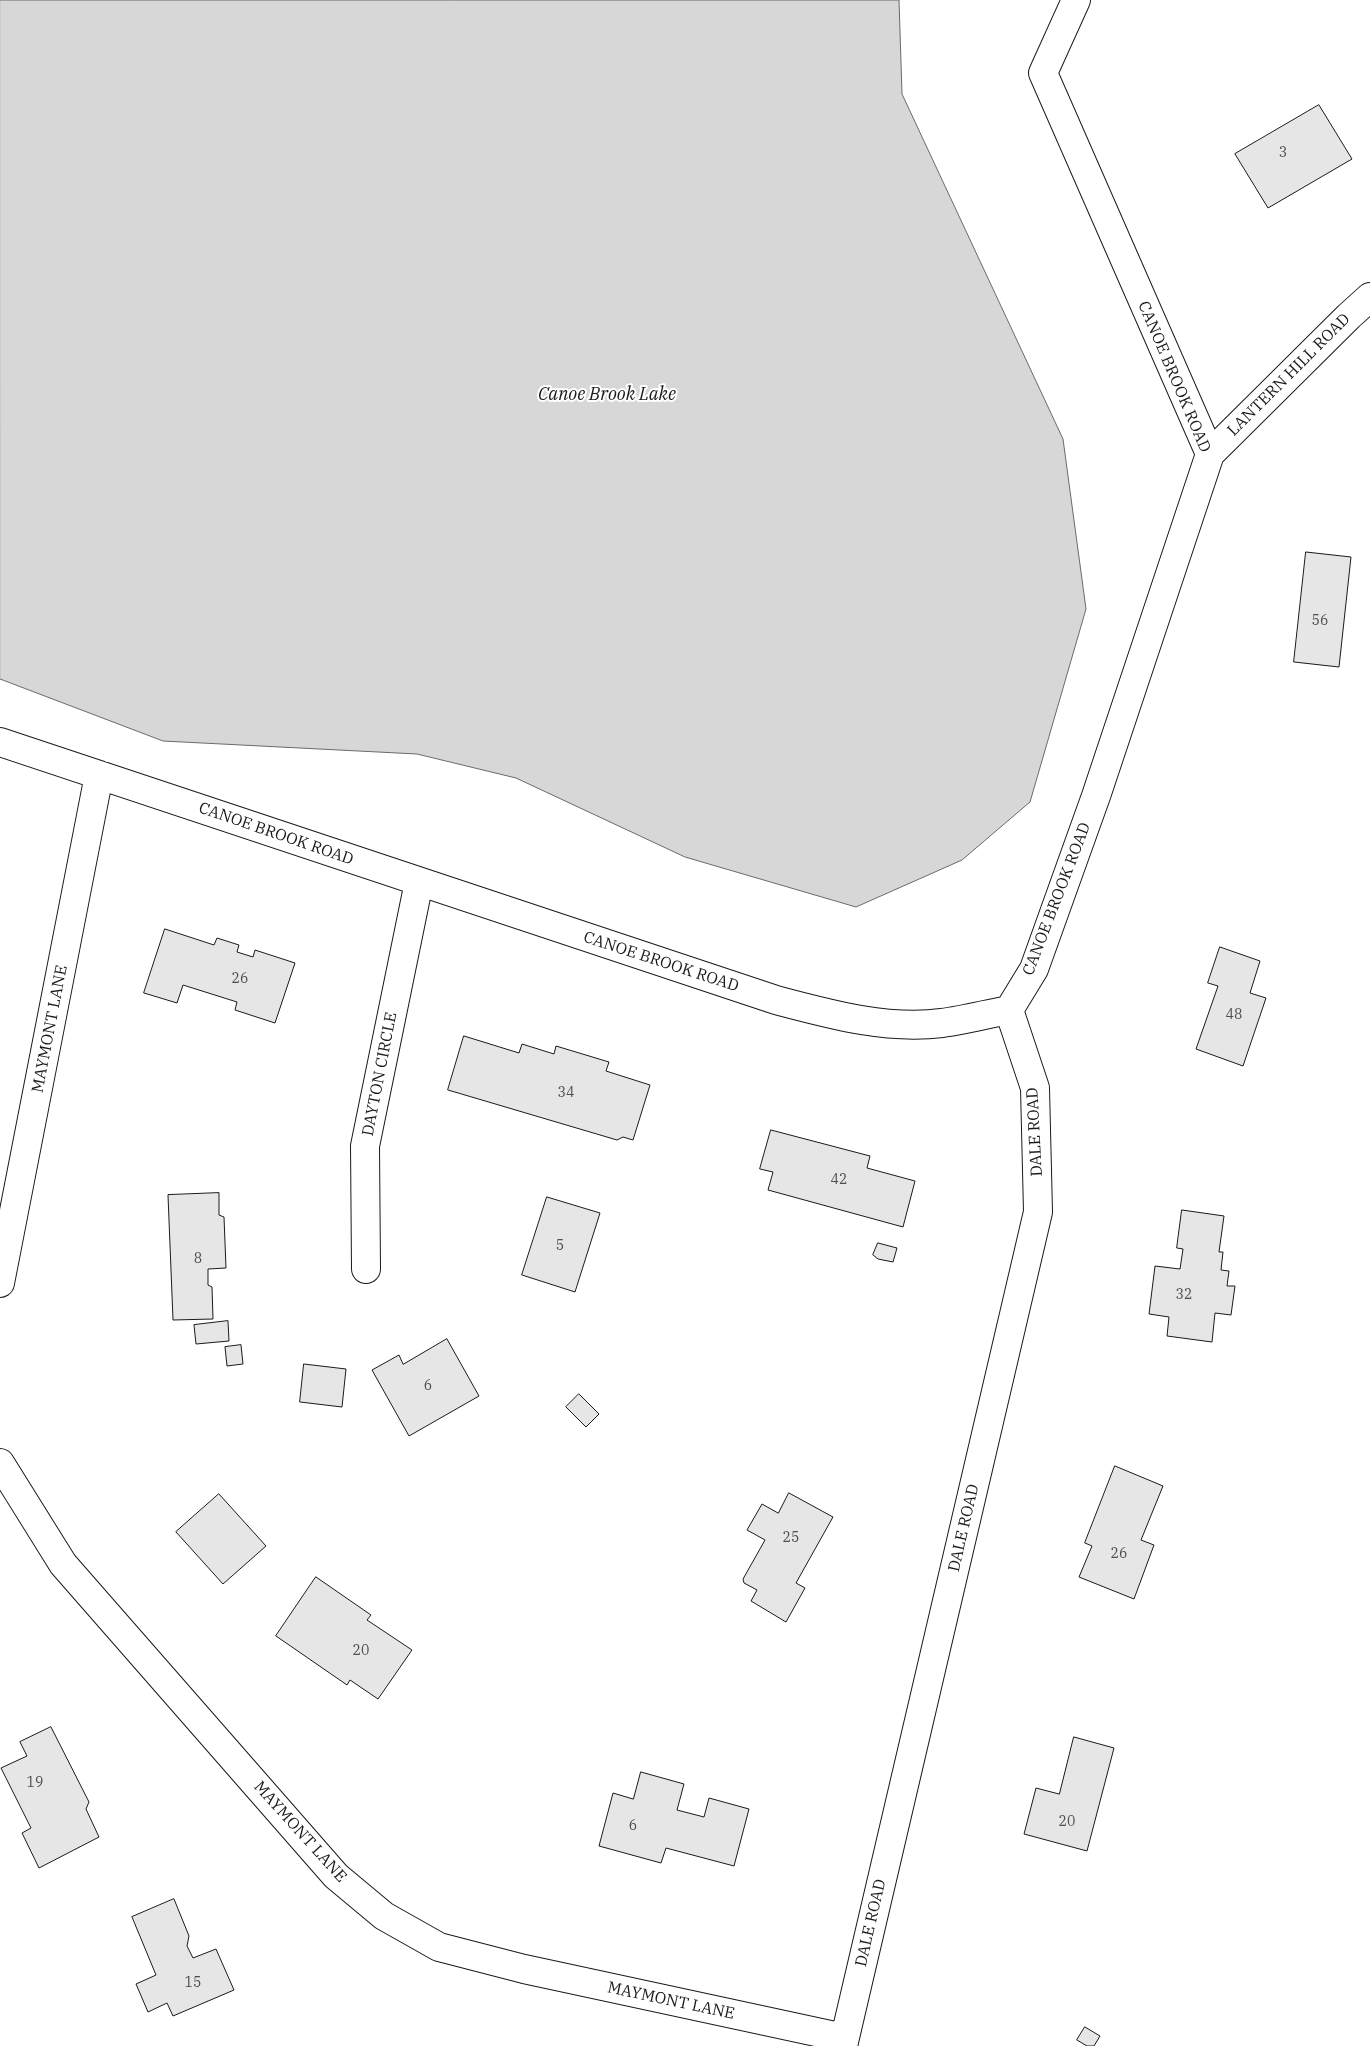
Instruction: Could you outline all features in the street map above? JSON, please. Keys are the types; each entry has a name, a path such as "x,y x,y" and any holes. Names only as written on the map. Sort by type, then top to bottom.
{"street":[{"name":"CANOE BROOK ROAD","path":"0,742 776,1000 842,1017 901,1024 940,1023 1009,1010 1034,969 1096,796 1210,454 1043,73 1076,0"},
{"name":"LANTERN HILL ROAD","path":"1210,454 1348,316 1370,297"},
{"name":"MAYMONT LANE","path":"0,1283 99,775"},
{"name":"DAYTON CIRCLE","path":"366,1269 365,1146 419,882"},
{"name":"DALE ROAD","path":"844,2042 1038,1212 1035,1088 1009,1010"},
{"name":"MAYMONT LANE","path":"0,1462 63,1564 336,1876 384,1916 439,1947 524,1969 844,2042"}],"water":[{"name":"Canoe Brook Lake","path":"0,0 899,0 902,94 1063,439 1086,609 1030,802 962,860 856,907 685,857 516,778 417,754 163,741 0,679"}],"building":[{"path":"1319,105 1352,159 1268,208 1235,154"},
{"path":"1306,552 1351,557 1339,667 1294,662"},
{"path":"165,929 214,945 217,938 239,945 237,952 253,957 255,950 295,963 275,1023 235,1010 237,1002 183,985 177,1003 144,993"},
{"path":"1220,947 1260,961 1250,993 1266,998 1243,1066 1196,1049 1218,986 1208,983"},
{"path":"464,1036 519,1053 522,1044 554,1054 556,1046 609,1062 606,1071 650,1085 633,1140 623,1137 617,1140 448,1090"},
{"path":"771,1130 870,1156 867,1168 915,1181 903,1227 768,1190 773,1172 760,1169"},
{"path":"219,1193 219,1215 224,1217 226,1268 208,1269 208,1285 212,1287 213,1319 173,1320 168,1195"},
{"path":"547,1197 600,1213 575,1292 522,1275"},
{"path":"1182,1210 1224,1216 1219,1252 1223,1252 1221,1270 1229,1271 1227,1286 1235,1286 1231,1315 1215,1313 1212,1342 1167,1336 1169,1317 1149,1314 1155,1266 1180,1269 1183,1249 1177,1248"},
{"path":"878,1243 897,1248 893,1262 878,1259 873,1255"},
{"path":"228,1321 229,1341 196,1344 194,1325"},
{"path":"447,1339 479,1396 409,1436 372,1370 399,1355 403,1364"},
{"path":"241,1345 243,1364 227,1366 225,1347"},
{"path":"304,1364 346,1369 342,1407 300,1402"},
{"path":"579,1394 599,1414 586,1427 566,1407"},
{"path":"1115,1466 1163,1486 1141,1540 1154,1545 1134,1599 1079,1577 1092,1546 1085,1543"},
{"path":"789,1493 833,1517 796,1583 805,1588 786,1622 751,1601 757,1590 744,1583 743,1579 765,1540 747,1530 762,1504 778,1513"},
{"path":"219,1494 266,1546 223,1584 176,1532"},
{"path":"316,1577 371,1615 367,1620 412,1650 378,1699 350,1680 347,1685 276,1636"},
{"path":"51,1727 89,1802 86,1809 99,1837 39,1868 22,1833 31,1828 1,1768 27,1756 20,1742"},
{"path":"1074,1737 1114,1748 1087,1851 1024,1834 1036,1788 1059,1794"},
{"path":"641,1772 684,1784 677,1810 704,1817 709,1798 749,1809 734,1866 666,1848 661,1863 599,1846 613,1793 633,1799"},
{"path":"174,1899 189,1936 187,1946 193,1958 216,1949 234,1990 173,2016 167,2003 148,2012 136,1984 156,1975 132,1917"},
{"path":"1085,2027 1100,2036 1094,2046 1087,2046 1077,2040"}]}
